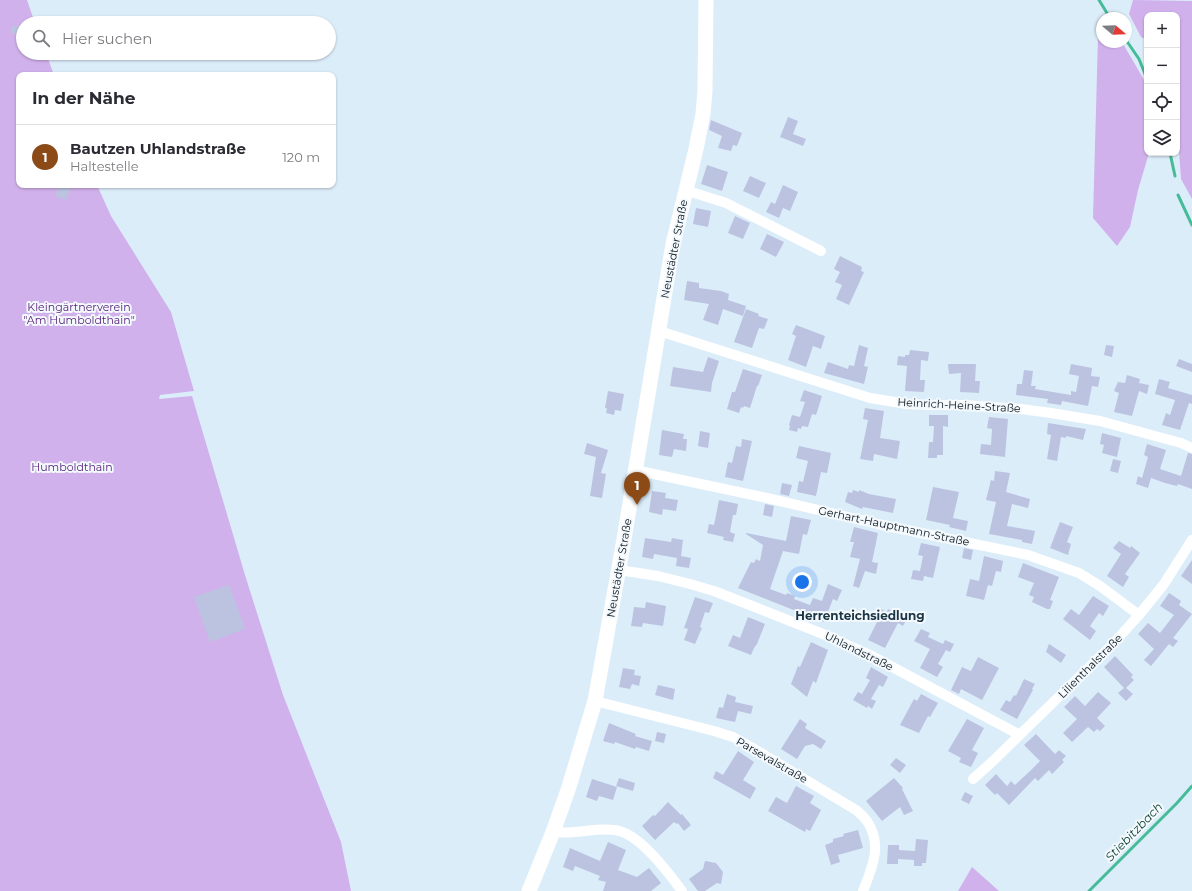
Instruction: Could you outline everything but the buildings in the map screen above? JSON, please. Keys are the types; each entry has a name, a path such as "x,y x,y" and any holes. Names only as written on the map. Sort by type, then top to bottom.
{"street":[{"name":"Neustädter Straße","path":"529,891 568,790 595,701 619,570 673,244 703,114 705,84 706,0"},
{"name":"Neustädter Straße","path":"685,190 726,203 821,251"},
{"name":"Heinrich-Heine-Straße","path":"659,331 870,398 907,404 962,405 1021,409 1052,413 1100,421 1181,443 1192,448"},
{"name":"Gerhart-Hauptmann-Straße","path":"635,470 1028,555 1079,573 1100,586 1139,615"},
{"name":"Lilienthalstraße","path":"973,779 1111,646 1164,584 1192,540"},
{"name":"Uhlandstraße","path":"619,570 658,576 708,589 823,634 868,654 1020,735"},
{"name":"Parsevalstraße","path":"595,701 733,737 856,810 867,821 874,835 874,863 863,891"},
{"path":"553,832 575,832 601,829 617,830 632,836 645,847 682,891"}],"green space":[{"path":"0,0 27,0 33,16 16,16 16,60 49,60 53,72 16,72 16,188 98,188 111,216 171,312 194,391 160,395 159,399 192,396 245,575 283,695 341,842 351,891 0,891"},
{"path":"1133,0 1192,1 1192,199 1181,179 1179,156 1180,12 1144,12 1144,38 1141,37 1132,20 1132,12 1130,12"},
{"path":"1098,48 1125,48 1144,80 1144,156 1148,156 1138,190 1130,227 1117,246 1093,218"},
{"path":"972,867 999,891 958,891"}],"waterway":[{"path":"1099,0 1106,12"},
{"path":"1131,48 1139,59 1144,72"},
{"path":"1171,156 1175,176"},
{"path":"1178,195 1192,225"},
{"name":"Stiebitzbach","path":"1089,891 1192,786"}],"place":[{"name":"Bautzen Uhlandstraße","path":"637,505"}],"district":[{"name":"Herrenteichsiedlung","path":"860,616"}],"park label":[{"name":"Kleingärtnerverein \"Am Humboldthain\"","path":"79,313"},
{"name":"Humboldthain","path":"72,467"}]}
